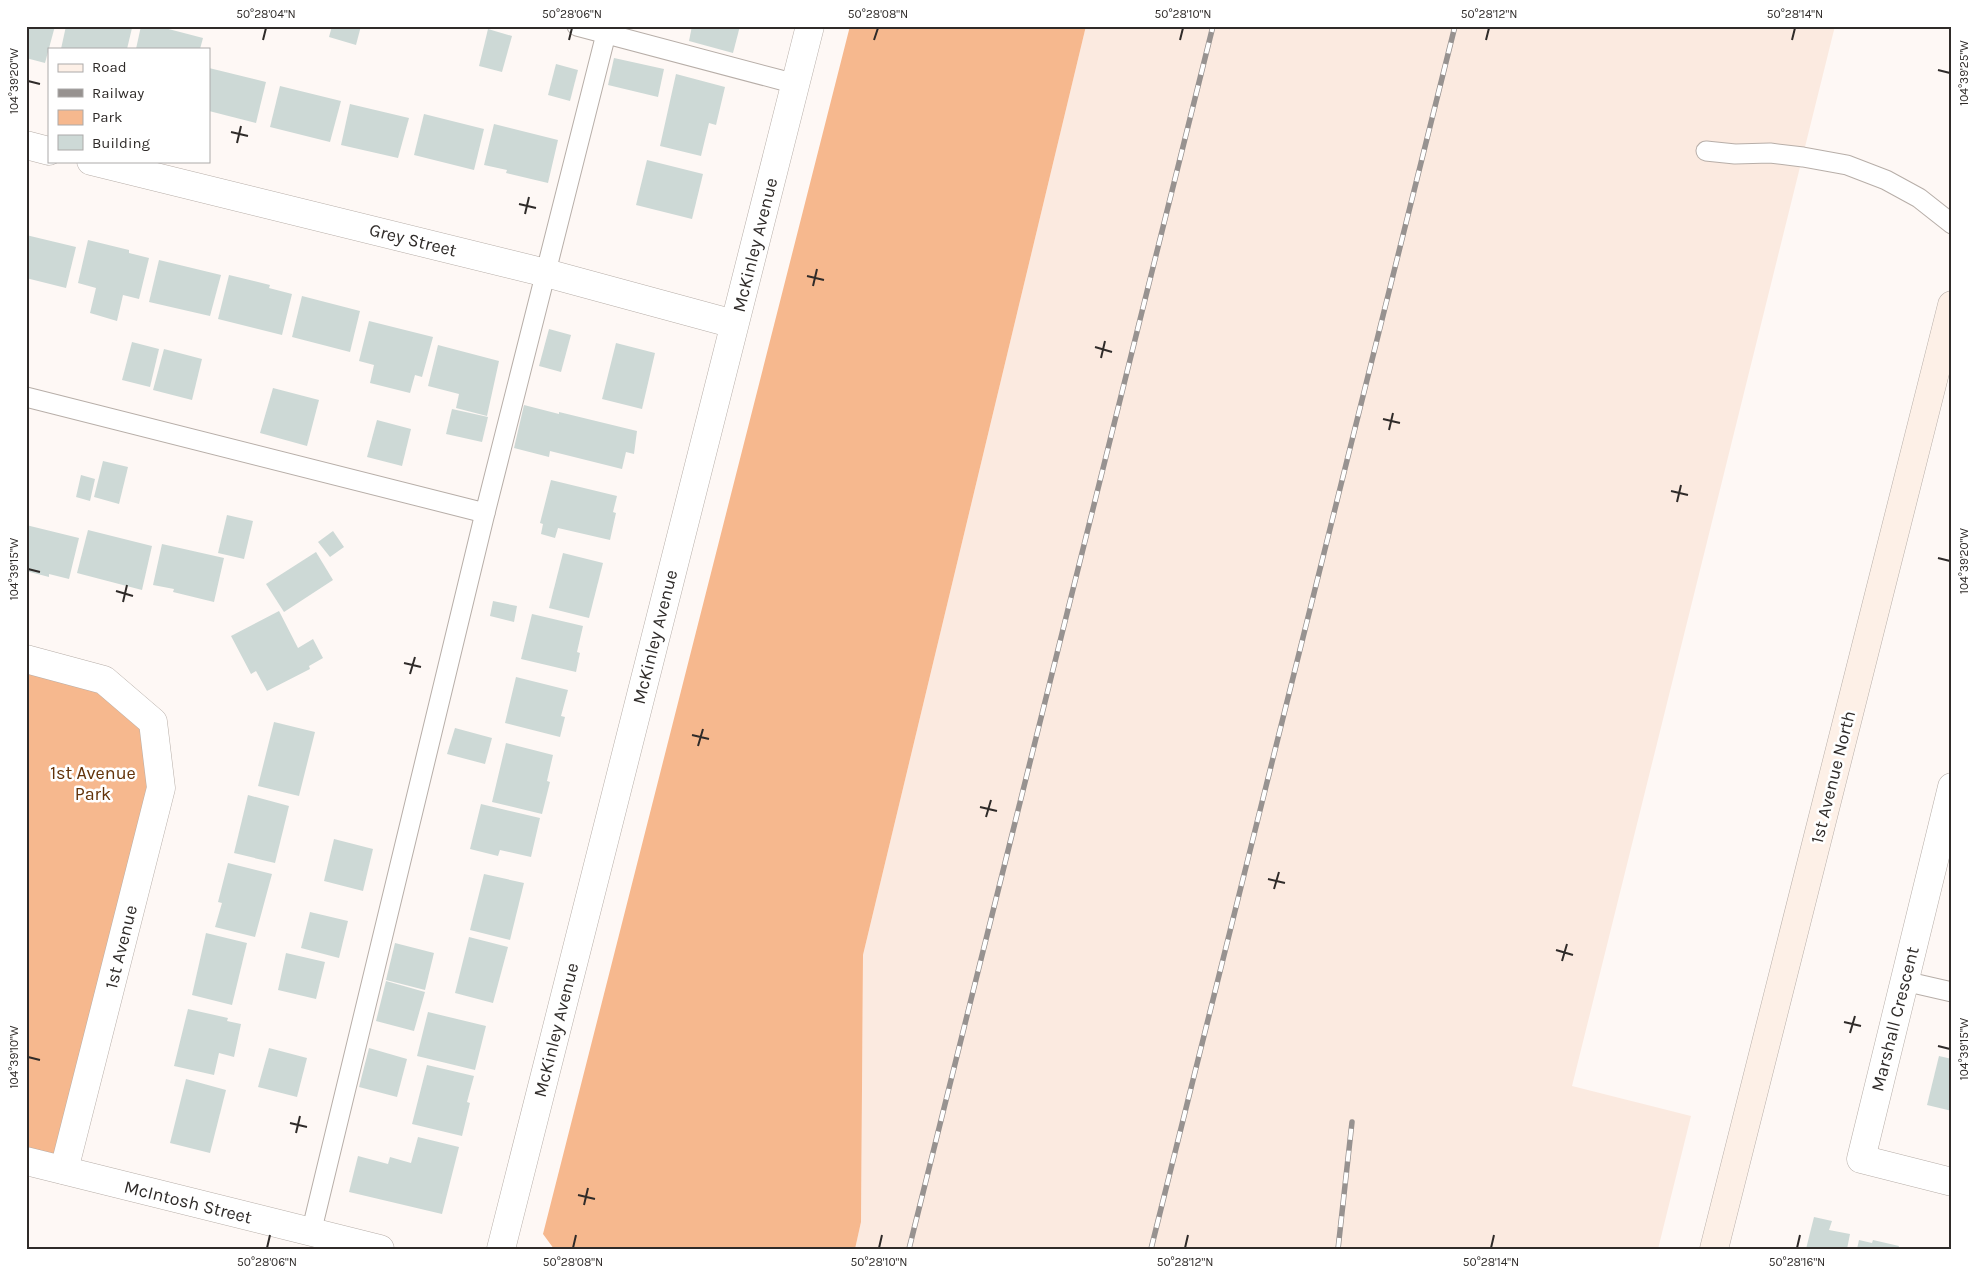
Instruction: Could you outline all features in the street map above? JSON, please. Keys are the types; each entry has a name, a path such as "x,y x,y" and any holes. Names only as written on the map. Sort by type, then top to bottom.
{"main road":[{"name":"1st Avenue North","path":"1714,1249 1952,305"}],"street":[{"name":"McKinley Avenue","path":"500,1249 810,26"},
{"path":"26,145 48,151"},
{"name":"Grey Street","path":"95,162 546,273 734,324"},
{"name":"1st Avenue","path":"26,659 104,680 153,722 161,788 64,1170"},
{"name":"Marshall Crescent","path":"1951,797 1861,1159 1952,1182"},
{"name":"McIntosh Street","path":"26,1161 380,1249"}],"lane":[{"path":"577,26 607,30 796,84"},
{"path":"310,1233 485,513 607,30"},
{"path":"1706,151 1735,154 1770,153 1846,165 1886,180 1919,198 1952,224"},
{"path":"26,397 485,513"},
{"path":"1904,980 1952,992"}],"shaded area":[{"path":"1086,26 1835,26 1572,1086 1691,1116 1658,1249 855,1249 861,1222 863,955"}],"green space":[{"path":"850,26 1086,26 863,955 861,1222 855,1249 554,1249 543,1234"},
{"name":"1st Avenue Park","path":"26,659 104,680 153,722 161,788 64,1170 26,1161"}],"building":[{"path":"26,26 55,26 45,63 26,58"},
{"path":"66,26 123,26 132,28 127,48 61,48"},
{"path":"141,26 157,26 203,38 200,48 136,48"},
{"path":"332,26 361,26 356,45 329,37"},
{"path":"692,26 740,26 733,53 689,41"},
{"path":"488,29 512,36 502,72 479,66"},
{"path":"614,58 664,69 658,97 608,85"},
{"path":"556,64 578,70 570,101 548,95"},
{"path":"210,68 266,82 256,123 210,111"},
{"path":"676,74 725,87 716,125 709,123 701,156 660,146"},
{"path":"280,86 341,101 330,142 270,127"},
{"path":"350,104 409,118 398,158 341,145"},
{"path":"424,114 484,129 474,170 414,155"},
{"path":"494,124 558,140 548,183 506,173 507,170 484,165"},
{"path":"647,160 703,174 692,219 636,205"},
{"path":"26,235 76,247 66,288 26,278"},
{"path":"88,240 129,250 129,253 149,258 139,299 123,295 117,321 90,313 96,288 78,283"},
{"path":"159,260 221,275 210,316 149,302"},
{"path":"229,275 270,285 269,288 292,294 282,335 218,319"},
{"path":"302,296 360,311 350,352 292,337"},
{"path":"369,321 433,337 422,377 415,375 410,393 370,383 374,365 359,361"},
{"path":"549,329 571,335 561,372 539,366"},
{"path":"132,342 159,349 150,387 122,380"},
{"path":"616,343 655,353 642,409 602,399"},
{"path":"438,345 499,361 487,416 456,408 459,394 428,386"},
{"path":"164,349 202,359 192,400 153,390"},
{"path":"273,388 319,400 307,446 260,433"},
{"path":"524,405 637,431 634,454 626,452 622,469 550,451 549,457 514,448"},
{"path":"452,409 488,417 482,442 446,434"},
{"path":"377,420 411,429 402,466 367,457"},
{"path":"103,461 128,467 119,504 94,497"},
{"path":"81,475 95,479 90,501 76,497"},
{"path":"551,480 617,496 613,512 616,513 610,540 558,528 555,538 541,534 543,524 540,523"},
{"path":"227,515 253,521 244,559 218,553"},
{"path":"26,525 79,538 69,579 49,574 49,577 26,571"},
{"path":"88,530 152,546 142,590 77,573"},
{"path":"333,531 344,547 330,557 318,542"},
{"path":"162,544 224,558 214,602 173,592 174,589 153,585"},
{"path":"316,552 333,580 284,612 266,584"},
{"path":"563,553 603,563 589,618 549,608"},
{"path":"493,601 517,606 514,622 490,616"},
{"path":"279,611 298,648 313,639 323,658 309,666 310,669 267,691 256,671 251,674 231,636"},
{"path":"532,614 583,626 577,652 580,653 576,672 521,659"},
{"path":"516,677 568,690 561,716 565,717 560,737 505,723"},
{"path":"274,722 315,732 299,796 258,786"},
{"path":"455,728 492,738 485,764 447,754"},
{"path":"506,743 553,755 547,781 550,782 542,814 492,802"},
{"path":"248,795 289,806 275,863 234,853"},
{"path":"481,804 540,818 531,857 500,850 498,856 470,849"},
{"path":"334,839 373,849 363,891 324,881"},
{"path":"228,863 272,874 255,937 215,927 222,903 218,902"},
{"path":"484,874 524,883 510,940 470,930"},
{"path":"310,912 348,921 339,958 301,948"},
{"path":"206,933 247,943 232,1005 192,995"},
{"path":"469,937 508,947 493,1003 455,993"},
{"path":"395,943 434,953 425,990 386,980"},
{"path":"286,953 325,962 316,999 278,990"},
{"path":"386,981 425,992 414,1031 376,1021"},
{"path":"188,1009 228,1018 227,1021 241,1024 234,1057 219,1053 214,1075 174,1066"},
{"path":"428,1012 486,1026 475,1070 417,1056"},
{"path":"269,1048 307,1058 297,1097 258,1087"},
{"path":"369,1048 407,1059 397,1097 359,1087"},
{"path":"1939,1056 1952,1059 1952,1111 1927,1105"},
{"path":"427,1065 474,1076 467,1102 470,1103 462,1136 412,1124"},
{"path":"186,1079 226,1090 210,1153 170,1143"},
{"path":"418,1137 459,1147 442,1214 349,1192 358,1156 388,1164 390,1157 411,1163"},
{"path":"1814,1217 1832,1221 1829,1230 1850,1234 1847,1249 1806,1249"},
{"path":"1859,1240 1872,1243 1873,1240 1899,1246 1898,1249 1857,1249"}],"railway":[{"path":"909,1249 1213,26"},
{"path":"1151,1249 1455,26"},
{"path":"1338,1249 1352,1122"}]}
